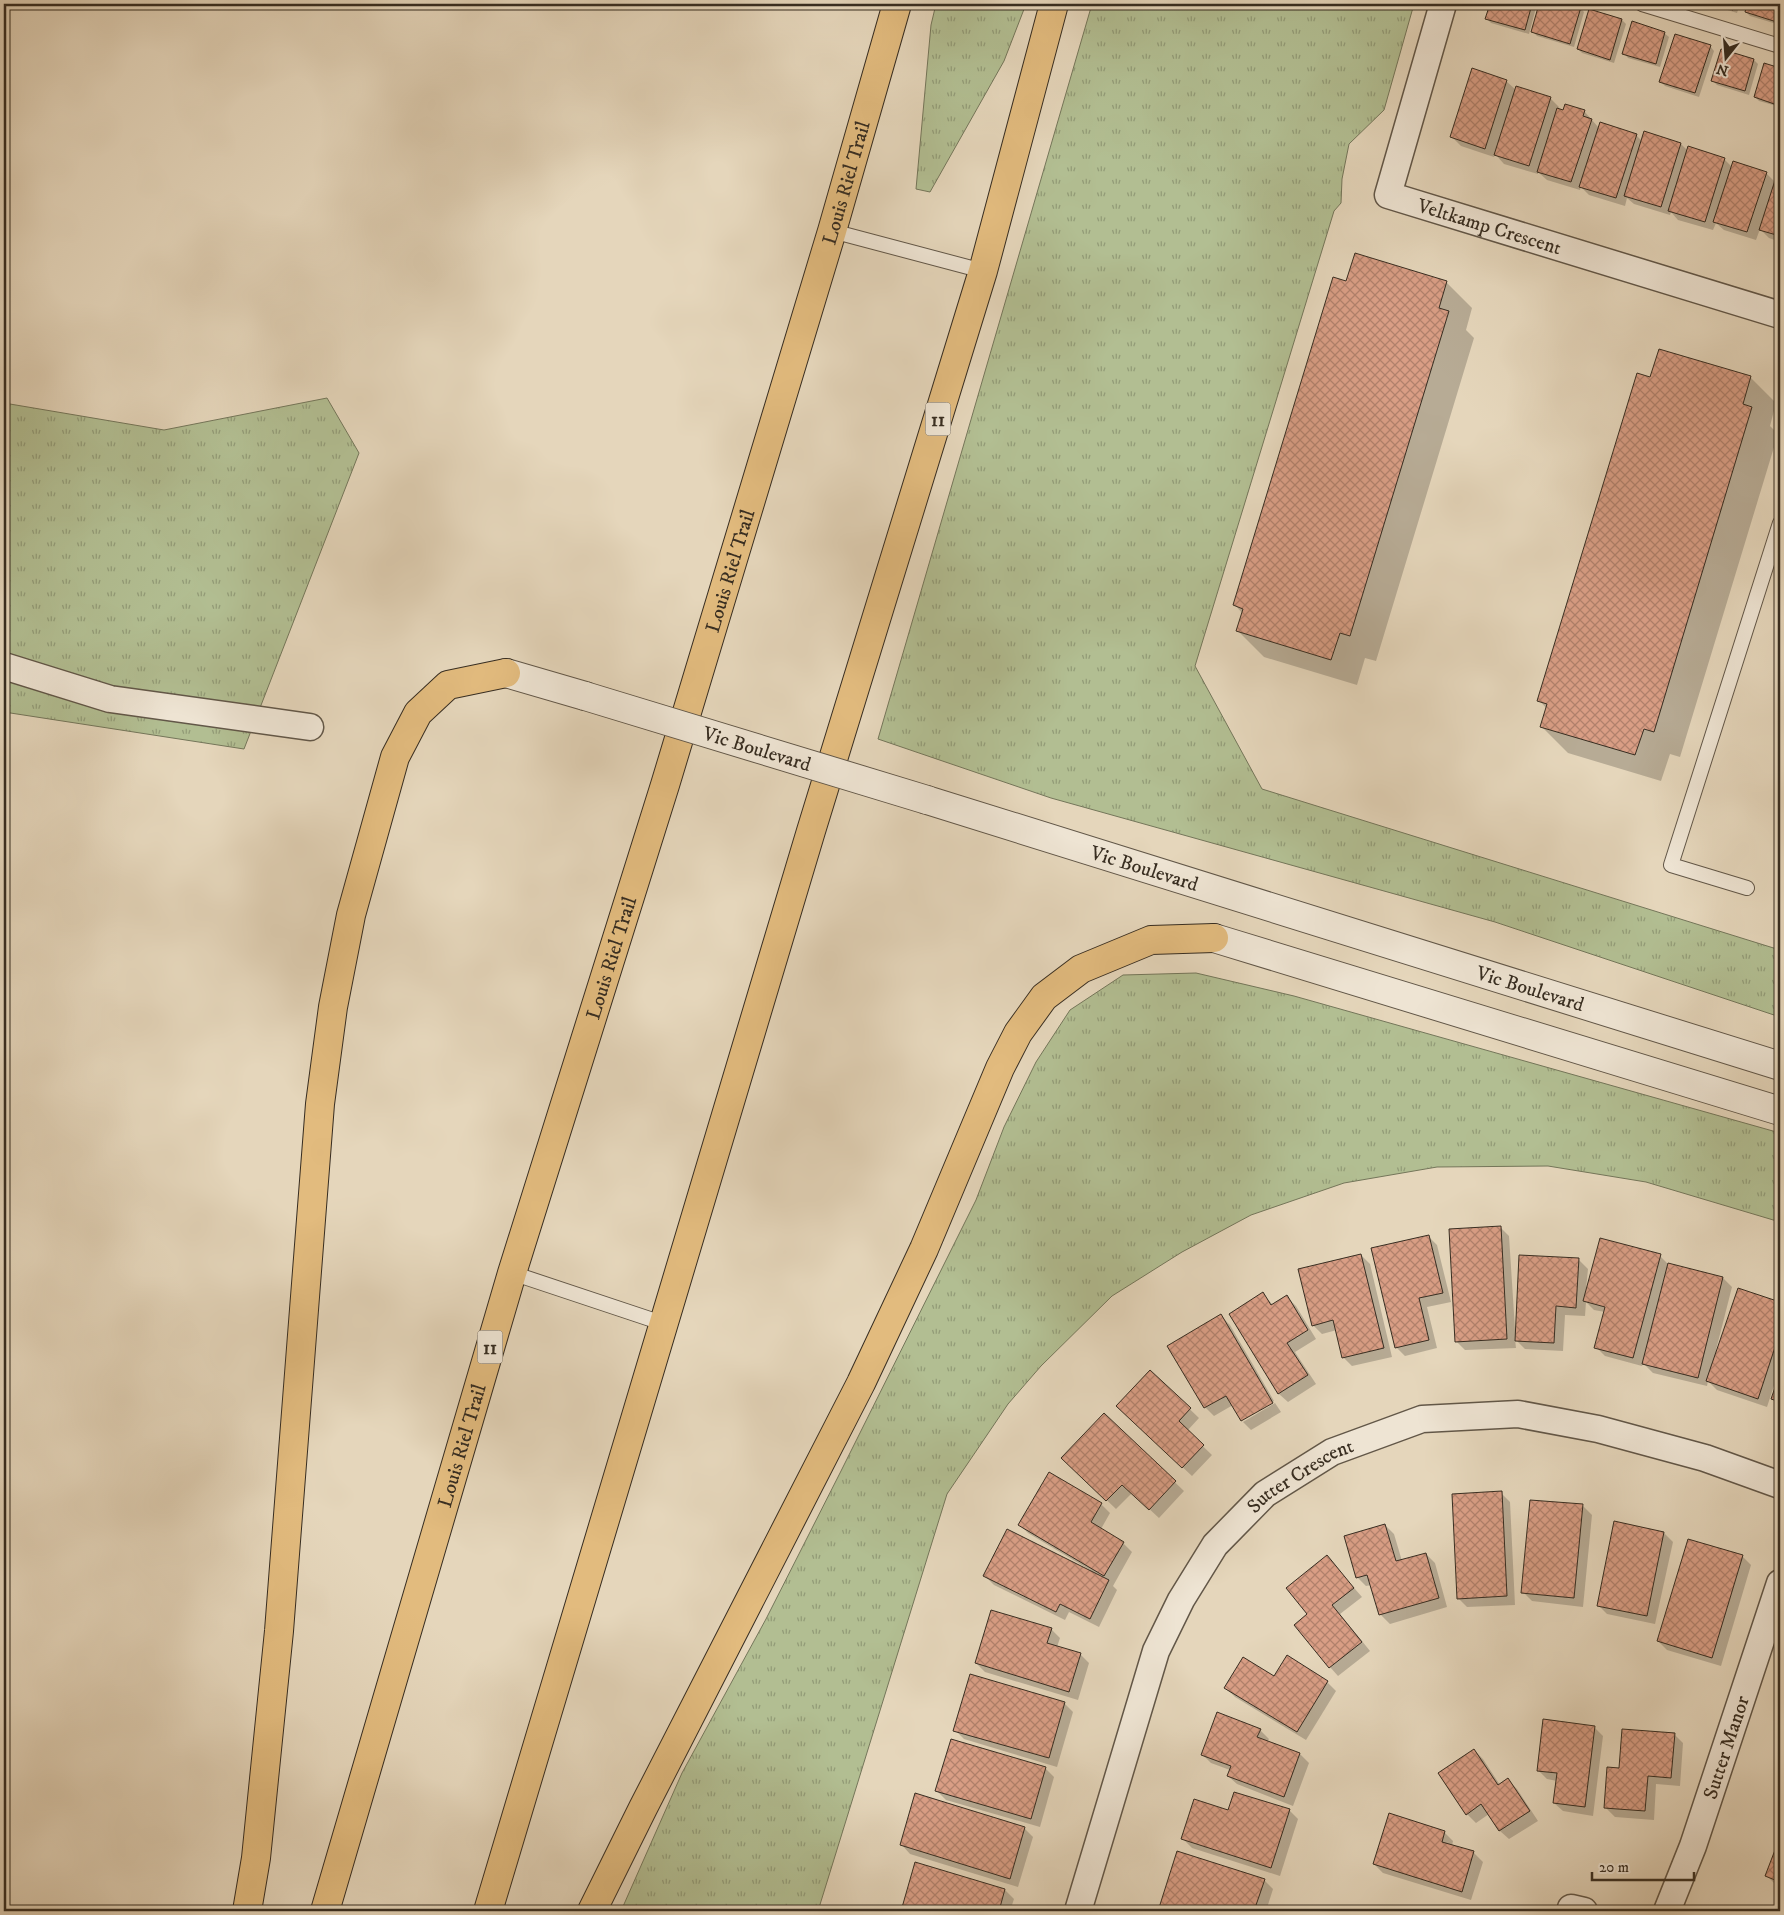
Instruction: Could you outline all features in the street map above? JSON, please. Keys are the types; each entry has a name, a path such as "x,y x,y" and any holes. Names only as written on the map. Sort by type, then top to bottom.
{"highway":[{"name":"Louis Riel Trail","path":"325,1911 512,1273 662,794 832,231 897,4"},
{"name":"11","path":"488,1911 662,1323 983,271 1054,4"},
{"path":"247,1911 257,1848 279,1630 320,1104 333,1007 351,915 395,757 418,713 448,685 506,673"},
{"path":"592,1911 861,1383 924,1250 1000,1068 1018,1033 1044,998 1081,969 1151,940 1214,938"}],"street":[{"name":"Veltkamp Crescent","path":"1443,4 1388,195 1780,316"},
{"path":"4,666 110,699 310,727"},
{"name":"Vic Boulevard","path":"506,673 927,800 1780,1066"},
{"path":"1214,938 1780,1112"},
{"name":"Sutter Crescent","path":"1078,1911 1156,1651 1181,1600 1215,1545 1265,1494 1332,1452 1422,1419 1518,1414 1598,1429 1687,1453 1780,1485"},
{"name":"Sutter Manor","path":"1666,1911 1693,1846 1780,1583"}],"lane":[{"path":"1642,4 1780,46"},
{"path":"832,231 983,271"},
{"path":"1747,888 1671,865 1780,523"},
{"path":"512,1273 662,1323"}],"green space":[{"path":"936,4 1026,4 1004,61 930,192 916,189 931,25"},
{"path":"1092,4 1414,4 1384,110 1349,144 1342,179 1341,203 1334,211 1195,666 1262,789 1780,950 1780,1017 1495,922 1051,798 878,739"},
{"path":"327,398 359,453 244,749 4,712 4,403 164,430"},
{"path":"1196,973 1294,996 1780,1133 1780,1222 1646,1182 1548,1166 1437,1167 1344,1183 1251,1215 1182,1252 1112,1296 1041,1366 1008,1404 947,1494 818,1911 621,1911 682,1773 766,1619 976,1200 1004,1127 1036,1062 1070,1010 1123,975"}],"building":[{"path":"1490,4 1532,4 1525,30 1485,19"},
{"path":"1539,4 1570,4 1581,7 1570,44 1531,32"},
{"path":"1715,4 1735,4 1733,10"},
{"path":"1747,4 1780,4 1780,23 1745,12"},
{"path":"1589,9 1622,19 1610,60 1577,49"},
{"path":"1632,21 1665,32 1656,64 1622,54"},
{"path":"1675,34 1711,45 1695,93 1659,82"},
{"path":"1721,49 1754,59 1745,91 1711,81"},
{"path":"1764,63 1780,68 1780,106 1754,97"},
{"path":"1472,68 1507,80 1485,149 1450,137"},
{"path":"1516,86 1551,97 1529,166 1494,155"},
{"path":"1565,104 1585,110 1583,116 1592,119 1571,182 1537,172 1557,108 1563,110"},
{"path":"1600,122 1637,134 1616,198 1579,187"},
{"path":"1644,131 1681,143 1661,207 1624,196"},
{"path":"1688,146 1725,158 1705,222 1668,211"},
{"path":"1733,161 1767,172 1747,232 1713,222"},
{"path":"1778,171 1780,172 1780,236 1759,230"},
{"path":"1355,253 1447,281 1439,308 1449,311 1350,636 1340,633 1331,660 1236,631 1243,609 1233,605 1333,277 1346,281"},
{"path":"1659,349 1751,376 1743,404 1752,407 1654,732 1644,729 1635,755 1540,727 1547,704 1537,701 1637,373 1650,377"},
{"path":"1501,1226 1507,1339 1455,1342 1449,1229"},
{"path":"1429,1235 1443,1293 1419,1298 1429,1340 1395,1348 1371,1248"},
{"path":"1600,1238 1661,1254 1633,1358 1594,1348 1605,1307 1583,1301"},
{"path":"1361,1254 1384,1348 1342,1358 1333,1320 1312,1326 1298,1269"},
{"path":"1519,1255 1579,1258 1576,1308 1556,1306 1554,1343 1515,1341"},
{"path":"1668,1263 1723,1277 1698,1378 1642,1364"},
{"path":"1738,1288 1780,1302 1780,1332 1758,1399 1706,1381"},
{"path":"1263,1292 1271,1305 1287,1295 1308,1330 1287,1343 1308,1375 1278,1394 1229,1314"},
{"path":"1221,1314 1273,1403 1241,1421 1226,1396 1204,1408 1167,1346"},
{"path":"1150,1370 1191,1408 1179,1421 1204,1445 1182,1468 1116,1406"},
{"path":"1780,1373 1780,1402 1771,1399"},
{"path":"1104,1413 1176,1481 1149,1510 1122,1485 1106,1501 1061,1458"},
{"path":"1049,1472 1102,1503 1091,1522 1124,1542 1104,1576 1018,1525"},
{"path":"1502,1491 1507,1596 1457,1599 1452,1494"},
{"path":"1530,1500 1583,1504 1574,1598 1521,1593"},
{"path":"1614,1521 1664,1532 1647,1616 1597,1606"},
{"path":"1385,1524 1396,1561 1426,1553 1439,1598 1379,1615 1367,1575 1356,1578 1344,1536"},
{"path":"1007,1529 1109,1580 1090,1619 1060,1604 1056,1612 983,1576"},
{"path":"1688,1539 1743,1555 1712,1658 1657,1641"},
{"path":"1327,1555 1354,1588 1332,1605 1362,1642 1329,1668 1294,1625 1307,1614 1286,1588"},
{"path":"991,1610 1052,1628 1047,1643 1081,1653 1069,1692 975,1663"},
{"path":"1287,1655 1328,1681 1297,1732 1224,1688 1243,1657 1274,1676"},
{"path":"970,1674 1065,1702 1049,1758 953,1731"},
{"path":"1217,1712 1261,1729 1257,1737 1300,1753 1284,1797 1227,1776 1231,1766 1201,1755"},
{"path":"1543,1719 1595,1726 1585,1807 1553,1803 1557,1773 1537,1771"},
{"path":"1622,1729 1675,1733 1671,1778 1648,1776 1645,1811 1604,1808 1607,1767 1619,1768"},
{"path":"951,1739 1046,1767 1031,1819 935,1791"},
{"path":"1474,1749 1498,1785 1508,1778 1530,1811 1499,1831 1481,1804 1466,1815 1438,1773"},
{"path":"1234,1792 1290,1809 1271,1868 1181,1839 1194,1799 1228,1810"},
{"path":"915,1793 1025,1827 1010,1879 900,1845"},
{"path":"1389,1813 1445,1831 1442,1842 1474,1851 1462,1892 1373,1864"},
{"path":"1780,1837 1780,1882 1765,1876"},
{"path":"1177,1851 1265,1879 1254,1911 1158,1911"},
{"path":"915,1862 1005,1889 999,1911 901,1911"},
{"path":"1460,1907 1461,1911 1432,1911"}]}
